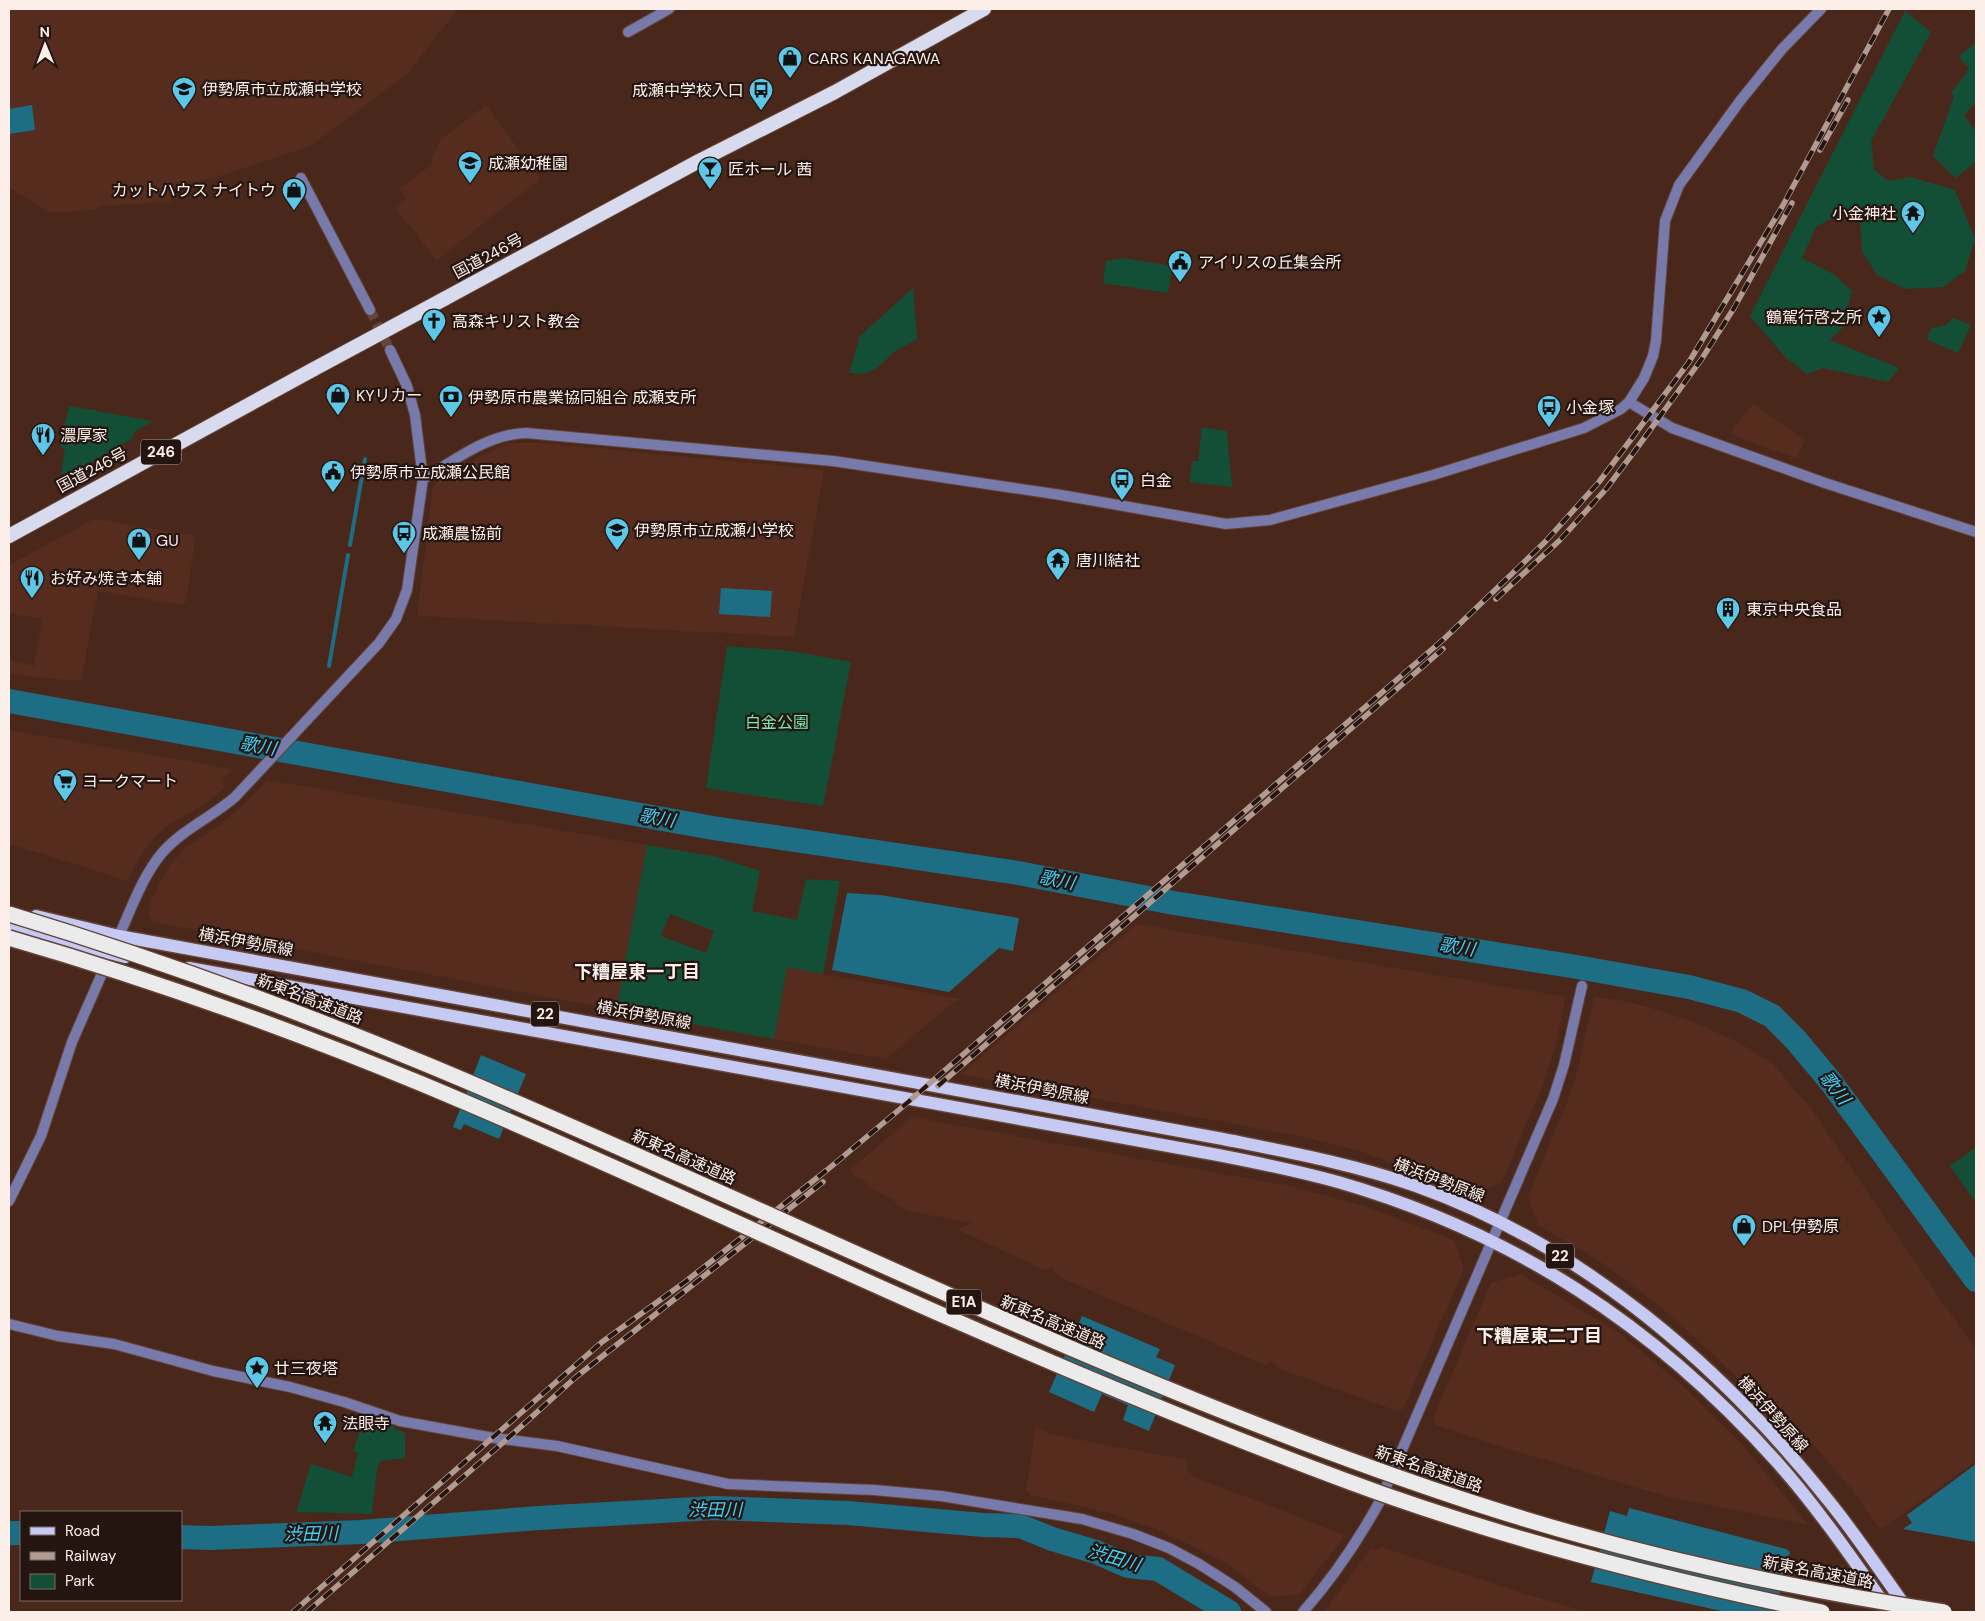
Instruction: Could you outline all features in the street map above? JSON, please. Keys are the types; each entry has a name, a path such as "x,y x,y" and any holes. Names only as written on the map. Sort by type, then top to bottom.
{"highway":[{"name":"国道246号","path":"9,536 699,161 835,92 984,9"},
{"name":"新東名高速道路","path":"9,914 186,971 418,1060 1092,1358 1233,1416 1355,1462 1484,1506 1608,1542 1723,1570 1827,1592 1944,1612"},
{"name":"E1A","path":"9,938 65,954 184,995 418,1083 573,1149 1082,1376 1226,1435 1349,1482 1477,1525 1602,1562 1723,1592 1822,1612"}],"main road":[{"name":"横浜伊勢原線","path":"9,909 119,936 1309,1156 1362,1168 1418,1186 1501,1223 1582,1268 1624,1298 1672,1337 1735,1394 1832,1505 1910,1612"},
{"name":"横浜伊勢原線","path":"9,928 110,954 1287,1169 1360,1189 1410,1206 1493,1241 1518,1254 1567,1283 1660,1349 1724,1406 1796,1485 1890,1612"}],"street":[{"path":"628,32 669,9"},
{"path":"423,479 495,439 516,433 526,433 833,461 1052,494 1226,524 1270,520 1451,469 1584,428 1621,409 1629,402 1644,378 1653,356 1656,341 1666,221 1679,185 1752,86 1782,49 1821,9"},
{"path":"301,178 370,310"},
{"path":"9,1201 41,1136 72,1042 110,954 145,880 162,854 191,827 224,807 268,764 379,643 396,619 407,590 423,479 415,415 407,386 390,350"},
{"path":"1629,402 1672,428 1825,483 1976,532"},
{"path":"1303,1612 1339,1568 1362,1534 1380,1501 1553,1099 1564,1065 1582,986"},
{"path":"9,1324 58,1336 114,1344 213,1371 290,1387 344,1402 400,1421 494,1438 557,1446 728,1484 874,1490 941,1496 1082,1519 1133,1534 1169,1548 1235,1586 1266,1612"}],"shaded area":[{"name":"伊勢原市立成瀬中学校","path":"9,9 458,9 407,74 310,146 223,175 176,188 170,202 102,206 93,210 51,213 9,187"},
{"name":"成瀬幼稚園","path":"486,105 540,179 437,260 395,208 406,198 399,189 432,164 432,158 440,140"},
{"path":"1752,405 1755,405 1805,440 1796,458 1730,433"},
{"name":"伊勢原市立成瀬小学校","path":"507,443 541,443 824,470 794,637 417,616 433,486 445,476"},
{"path":"94,519 192,535 195,540 186,601 181,605 98,591 81,681 9,673 9,661 34,666 42,619 9,613 9,565"},
{"path":"9,730 234,769 222,779 224,789 206,803 166,827 154,838 141,855 127,881 9,844"},
{"path":"267,780 647,845 616,1010 153,922 148,914 151,900 168,868 186,847 221,824"},
{"path":"1137,924 1566,997 1556,1044 1543,1084 1502,1182 1474,1194 1360,1151 1294,1135 961,1074"},
{"path":"787,967 960,999 886,1059 774,1039"},
{"path":"1594,997 1619,1000 1651,1008 1693,1022 1738,1042 1773,1064 1812,1110 1976,1349 1976,1461 1883,1528 1878,1526 1849,1486 1777,1407 1772,1411 1664,1310 1622,1277 1587,1253 1538,1225 1528,1197 1568,1100 1577,1072"},
{"path":"912,1117 1285,1185 1331,1197 1367,1207 1454,1240 1464,1269 1403,1409 1397,1411 1280,1369 1271,1361 1265,1365 1061,1278 1051,1267 1045,1270 958,1230 972,1223 907,1211 896,1205 895,1201 871,1188 850,1170"},
{"path":"1520,1274 1618,1332 1682,1385 1742,1444 1808,1525 1668,1497 1436,1425 1433,1418 1491,1283"},
{"path":"1036,1426 1050,1434 1187,1460 1187,1469 1194,1477 1297,1516 1343,1535 1343,1538 1299,1595 1269,1596 1233,1568 1215,1557 1158,1530 1110,1513 1031,1495 1026,1491"},
{"path":"1381,1547 1587,1612 1324,1612 1371,1548 1378,1550"}],"green space":[{"path":"1905,11 1931,32 1871,141 1874,170 1889,181 1910,177 1955,190 1975,239 1965,271 1943,287 1905,289 1877,275 1862,251 1860,217 1840,213 1816,227 1802,258 1835,275 1852,291 1843,327 1830,340 1899,368 1888,382 1823,368 1807,374 1786,358 1750,316"},
{"path":"1976,42 1976,102 1964,115 1976,132 1976,162 1955,178 1933,156 1954,96 1951,93 1969,69 1959,56"},
{"path":"1123,258 1172,266 1168,293 1103,283 1106,261"},
{"path":"913,288 917,339 894,352 877,368 865,374 849,373 860,336"},
{"path":"1953,318 1971,325 1958,353 1928,340 1928,334 1932,328 1946,325"},
{"path":"69,406 153,421 134,432 133,438 60,480 65,449 60,447"},
{"path":"1202,427 1227,431 1232,487 1190,482 1192,461 1198,461"},
{"name":"白金公園","path":"727,646 791,651 851,662 823,806 706,788"},
{"path":"647,845 717,857 760,871 752,911 797,920 806,879 840,881 823,974 787,967 774,1039 616,1010","holes":["670,914 714,931 706,953 661,936"]},
{"path":"1976,1147 1976,1203 1950,1166"},
{"path":"365,1417 395,1427 395,1429 405,1433 405,1458 380,1461 377,1468 372,1514 296,1512 311,1464 352,1477 358,1453 353,1451"}],"water":[{"path":"32,105 35,130 9,134 9,109"},
{"path":"721,588 772,591 770,617 719,614"},
{"path":"847,893 880,895 1019,918 1013,951 999,948 949,992 832,970"},
{"path":"481,1055 526,1074 499,1139 464,1124 461,1130 453,1127"},
{"path":"1082,1316 1160,1349 1156,1357 1175,1365 1149,1431 1123,1420 1128,1405 1102,1394 1094,1412 1049,1392"},
{"path":"1976,1464 1976,1542 1903,1529 1912,1523 1907,1515"},
{"path":"1629,1508 1786,1549 1790,1552 1775,1612 1726,1612 1591,1582 1610,1511 1627,1516"}],"waterway":[{"path":"350,545 365,459"},
{"path":"329,666 348,555"},
{"name":"歌川","path":"9,701 713,828 1018,873 1174,903 1571,966 1689,987 1742,1001 1772,1016 1795,1039 1831,1082 1976,1280"},
{"name":"渋田川","path":"182,1537 210,1538 362,1532 538,1518 714,1508 848,1513 983,1525 1020,1526 1052,1539 1096,1552 1128,1566 1158,1569 1229,1612"},
{"name":"渋田川","path":"9,1533 20,1533"}],"tunnel":[{"path":"370,310 390,350"}],"railway":[{"path":"293,1612 602,1342 685,1282 827,1170 900,1109 1445,638 1545,542 1599,482 1689,362 1782,207 1889,9"},
{"path":"1820,150 1848,100"},
{"path":"1496,599 1560,540 1606,489 1637,448 1701,360 1734,308 1792,203"},
{"path":"938,1086 1443,649"},
{"path":"307,1612 576,1377 823,1182"}],"place":[{"name":"CARS KANAGAWA","path":"790,79"},
{"name":"伊勢原市立成瀬中学校","path":"184,110"},
{"name":"成瀬中学校入口","path":"761,111"},
{"name":"成瀬幼稚園","path":"470,184"},
{"name":"匠ホール 茜","path":"710,190"},
{"name":"カットハウス ナイトウ","path":"294,211"},
{"name":"小金神社","path":"1913,234"},
{"name":"アイリスの丘集会所","path":"1180,283"},
{"name":"鶴駕行啓之所","path":"1879,338"},
{"name":"高森キリスト教会","path":"434,342"},
{"name":"KYリカー","path":"338,416"},
{"name":"伊勢原市農業協同組合 成瀬支所","path":"451,418"},
{"name":"小金塚","path":"1549,428"},
{"name":"濃厚家","path":"43,456"},
{"name":"伊勢原市立成瀬公民館","path":"333,493"},
{"name":"白金","path":"1122,501"},
{"name":"伊勢原市立成瀬小学校","path":"617,551"},
{"name":"成瀬農協前","path":"404,554"},
{"name":"GU","path":"139,561"},
{"name":"唐川結社","path":"1058,581"},
{"name":"お好み焼き本舗","path":"32,599"},
{"name":"東京中央食品","path":"1728,630"},
{"name":"ヨークマート","path":"65,802"},
{"name":"DPL伊勢原","path":"1744,1247"},
{"name":"廿三夜塔","path":"257,1389"},
{"name":"法眼寺","path":"325,1444"}],"district":[{"name":"下糟屋東一丁目","path":"637,972"},
{"name":"下糟屋東二丁目","path":"1539,1336"}]}
